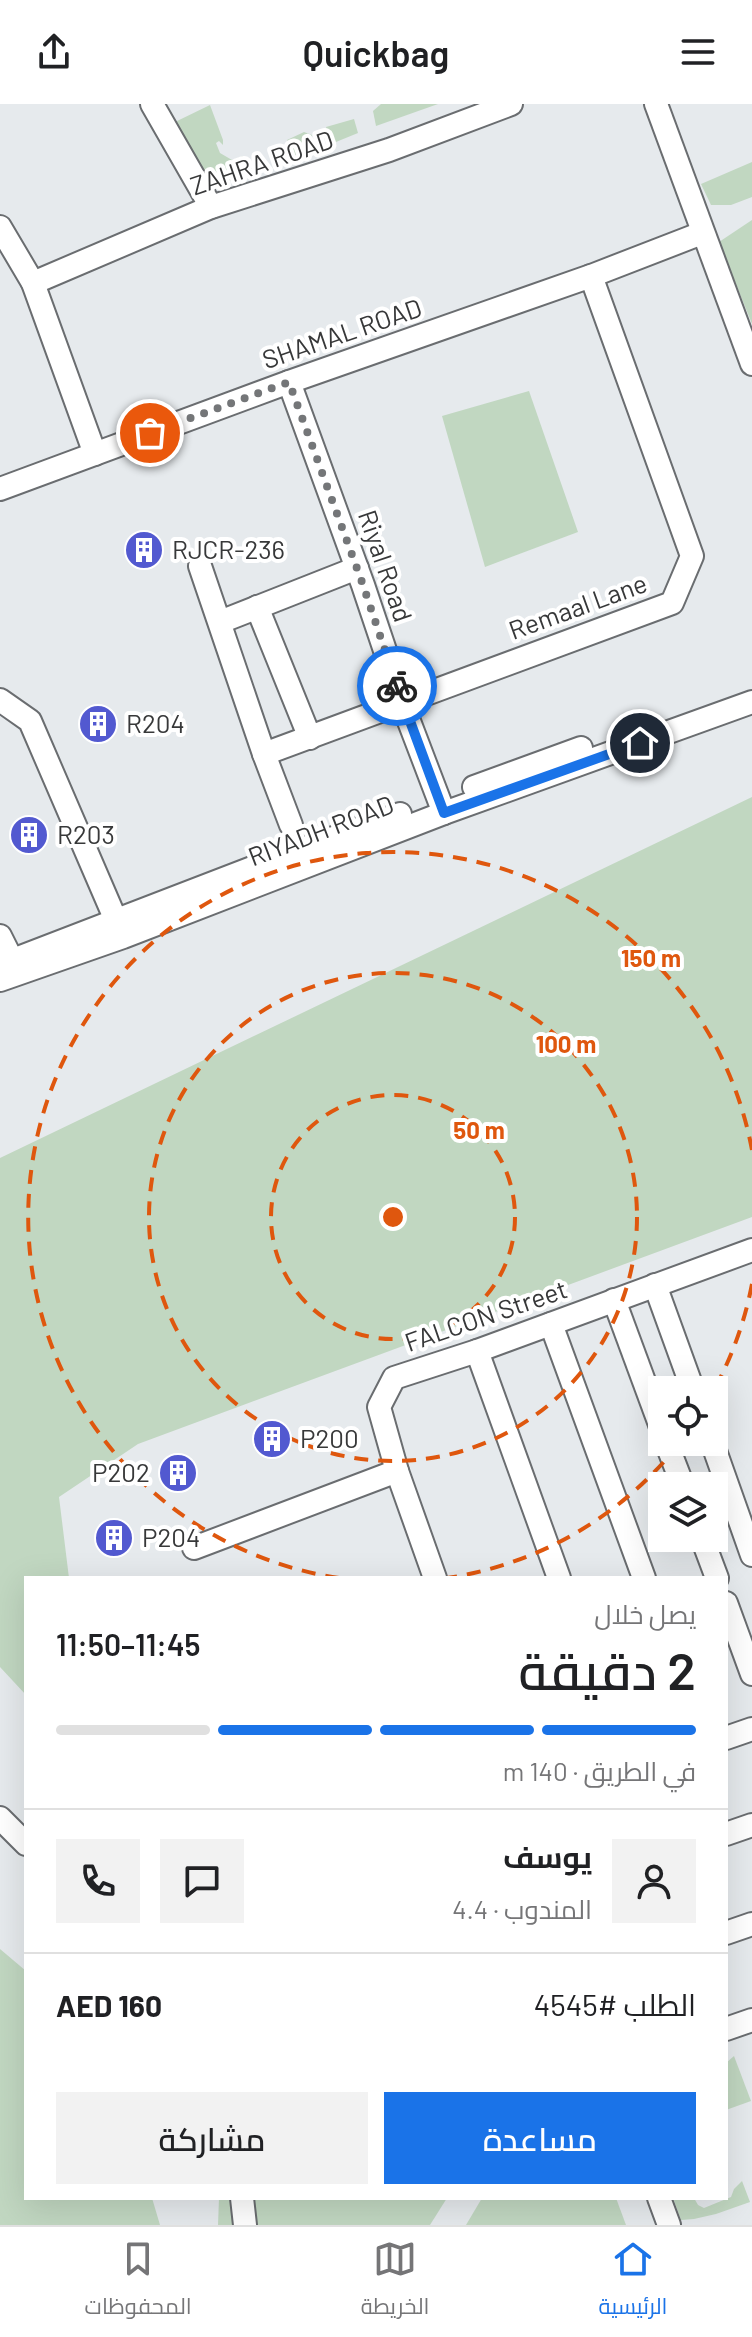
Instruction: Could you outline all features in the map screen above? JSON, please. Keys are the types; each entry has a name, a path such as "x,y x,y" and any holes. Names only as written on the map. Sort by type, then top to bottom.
{"street":[{"path":"152,104 211,207"},
{"name":"ZAHRA ROAD","path":"33,283 211,207 389,150 511,104"},
{"path":"656,104 752,364"},
{"path":"0,227 33,283 95,454"},
{"name":"SHAMAL ROAD","path":"0,489 702,233"},
{"name":"Remaal Lane","path":"264,754 672,603 692,556 591,276"},
{"name":"Riyal Road","path":"289,382 442,807"},
{"path":"200,566 291,825"},
{"path":"220,622 357,568"},
{"path":"257,607 310,738"},
{"name":"RIYADH ROAD","path":"442,807 520,769 752,689"},
{"path":"0,700 30,721 119,928"},
{"name":"RIYADH ROAD","path":"8,969 442,807 752,702"},
{"path":"0,936 8,969"},
{"name":"FALCON Street","path":"434,1576 397,1471 379,1407 394,1378 477,1351 752,1250"},
{"path":"655,1285 688,1376"},
{"path":"614,1300 648,1392"},
{"path":"551,1324 643,1576"},
{"path":"477,1351 558,1576"},
{"path":"717,1456 752,1555"},
{"path":"194,1548 397,1471"},
{"path":"707,1552 716,1576"},
{"path":"728,1608 752,1674"},
{"path":"728,1737 752,1729"},
{"path":"0,1818 24,1842"},
{"path":"728,1833 752,1825"},
{"path":"728,1932 752,1924"},
{"path":"242,2200 245,2225"},
{"path":"660,2200 669,2225"}],"green space":[{"path":"381,104 438,104 376,126 373,111"},
{"path":"210,105 223,140 223,145 219,141 216,143 220,153 232,160 243,156 257,173 218,184 211,171 203,173 175,122"},
{"path":"354,119 358,133 331,144 326,127"},
{"path":"304,132 312,135 312,153 295,156 287,140"},
{"path":"752,162 752,197 731,205 711,205 701,184"},
{"path":"752,220 752,324 719,242"},
{"path":"529,391 578,532 485,567 442,416"},
{"path":"752,797 752,1217 138,1444 59,1497 69,1576 24,1576 24,1693 0,1667 0,1158"},
{"path":"0,1949 24,1969 24,2200 153,2200 160,2225 0,2225"},
{"path":"734,2056 751,2101 728,2109 728,2061"},
{"path":"742,2181 750,2202 716,2214 681,2220 674,2200 695,2200 704,2208 728,2200"},
{"path":"219,2200 446,2200 430,2225 218,2225"},
{"path":"481,2200 617,2200 626,2225 466,2225"}],"way so far":[{"path":"150,433 289,382 397,686"}],"place":[{"name":"RJCR-236","path":"144,550"},
{"name":"R204","path":"98,724"},
{"name":"R203","path":"29,835"},
{"name":"P200","path":"272,1439"},
{"name":"P202","path":"178,1473"},
{"name":"P204","path":"114,1538"}],"route":[{"path":"397,686 444,813 640,743"}]}
